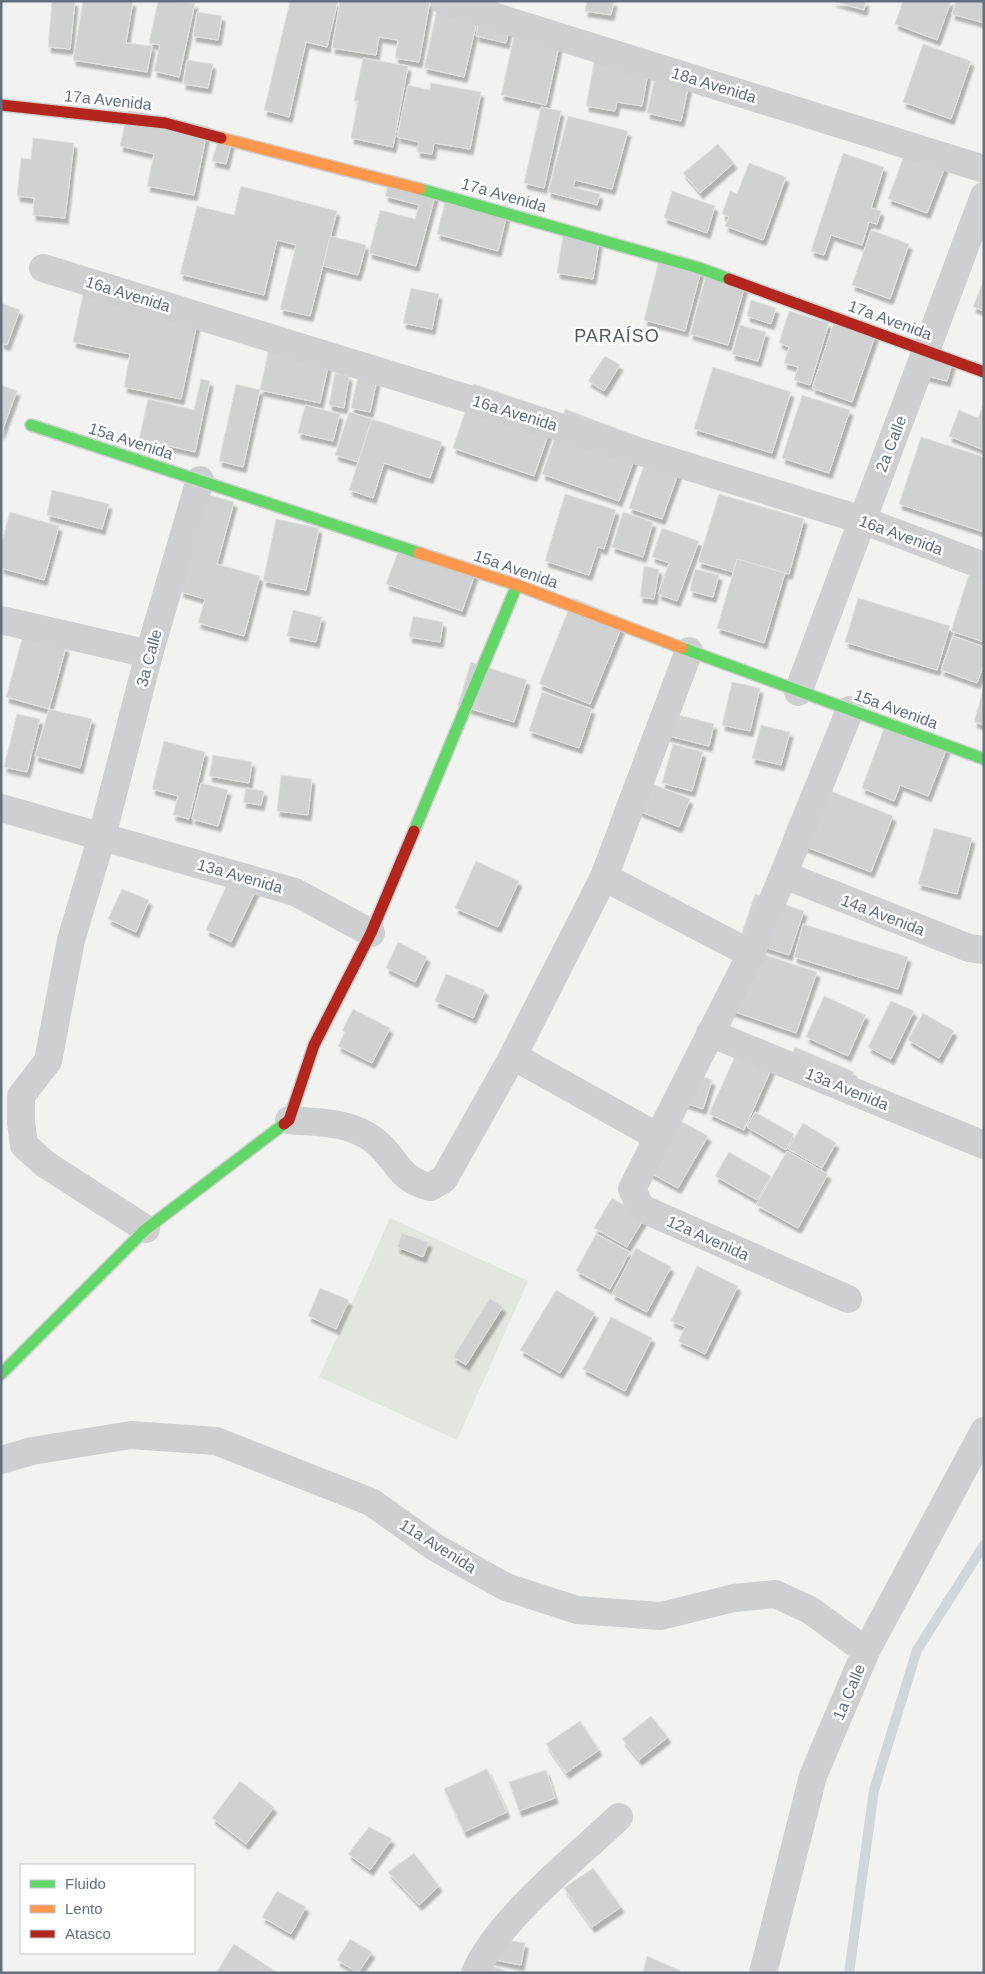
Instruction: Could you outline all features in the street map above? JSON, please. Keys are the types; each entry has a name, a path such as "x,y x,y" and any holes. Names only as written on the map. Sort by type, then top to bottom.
{"street":[{"name":"18a Avenida","path":"444,1 984,169"},
{"name":"17a Avenida","path":"1,106 165,123 446,196 699,268 984,372"},
{"name":"2a Calle","path":"798,692 984,196"},
{"name":"16a Avenida","path":"43,268 862,520 984,566"},
{"name":"15a Avenida","path":"31,425 517,585 798,692 984,759"},
{"name":"3a Calle","path":"146,1229 45,1164 24,1145 21,1124 21,1096 48,1061 70,940 102,836 149,654 200,480"},
{"path":"1,1374 146,1229 289,1120 314,1045 371,934 517,585"},
{"path":"1,620 149,654"},
{"path":"289,1120 350,1126 375,1141 399,1170 415,1184 430,1188 444,1179 513,1056 604,877 689,651"},
{"path":"513,1056 658,1137 751,954 850,710"},
{"name":"13a Avenida","path":"1,808 295,892 371,934"},
{"name":"14a Avenida","path":"784,876 969,948 984,950"},
{"path":"604,877 751,954"},
{"name":"13a Avenida","path":"710,1033 984,1145"},
{"name":"12a Avenida","path":"658,1137 632,1189 641,1208 848,1299"},
{"name":"1a Calle","path":"763,1973 813,1776 866,1652 984,1431"},
{"name":"11a Avenida","path":"1,1460 32,1451 131,1435 216,1441 371,1502 436,1548 506,1587 578,1610 661,1616 734,1598 775,1594 810,1610 866,1652"},
{"path":"475,1973 480,1962 512,1918 619,1817"}],"shaded area":[{"path":"390,1218 528,1281 457,1440 319,1377"}],"building":[{"path":"52,1 75,1 70,49 48,47"},
{"path":"83,1 133,1 126,43 152,46 147,72 73,60"},
{"path":"158,1 195,3 179,77 154,71 160,45 149,43"},
{"path":"290,1 338,1 327,47 306,42 289,117 264,110"},
{"path":"340,1 430,1 419,62 395,58 398,40 379,37 376,55 332,48"},
{"path":"439,1 481,4 464,77 424,68"},
{"path":"587,1 614,1 611,15 585,11"},
{"path":"833,1 866,1 864,10"},
{"path":"903,1 951,1 937,40 895,24"},
{"path":"956,1 984,1 984,23 952,14"},
{"path":"481,9 512,16 506,43 476,36"},
{"path":"197,12 222,16 218,40 193,36"},
{"path":"518,18 563,28 546,105 501,95"},
{"path":"923,44 971,61 951,119 903,102"},
{"path":"597,46 651,56 642,106 617,102 615,111 586,106"},
{"path":"363,58 408,66 393,147 351,138 358,101 354,101"},
{"path":"187,60 213,64 208,88 183,84"},
{"path":"658,63 692,70 681,121 647,113"},
{"path":"431,83 481,92 470,149 434,143 432,154 417,152 419,142 397,137 408,85 430,90"},
{"path":"541,107 561,111 544,188 524,183"},
{"path":"128,110 208,127 194,195 147,186 154,154 120,146"},
{"path":"568,116 628,131 612,189 575,180 573,187 600,194 597,205 548,192"},
{"path":"219,136 232,140 226,164 212,161"},
{"path":"33,138 74,143 65,218 33,215 34,198 17,196 21,158 31,159"},
{"path":"910,139 950,154 927,213 888,199"},
{"path":"718,144 734,163 700,193 683,173"},
{"path":"843,153 884,167 871,208 881,211 877,224 869,222 862,245 831,235 824,255 811,251"},
{"path":"749,163 786,177 763,240 725,226 729,217 722,214 730,191 737,194"},
{"path":"391,176 437,189 416,266 369,253 380,210 415,219 419,205 385,196"},
{"path":"241,186 337,211 310,316 280,309 296,245 277,240 264,295 180,274 197,206 234,215"},
{"path":"672,191 715,206 707,233 664,218"},
{"path":"447,194 508,210 498,251 437,234"},
{"path":"564,229 600,236 593,279 557,273"},
{"path":"871,230 909,244 890,299 852,285"},
{"path":"330,236 366,245 358,275 323,266"},
{"path":"659,260 701,271 685,331 644,320"},
{"path":"707,271 746,282 728,345 690,334"},
{"path":"984,279 984,311 973,307"},
{"path":"85,285 200,309 181,399 124,387 130,354 73,342"},
{"path":"411,288 439,294 432,329 403,323"},
{"path":"751,300 776,308 771,324 747,316"},
{"path":"1,303 20,310 7,345 1,343"},
{"path":"789,311 829,323 810,385 794,380 798,367 784,363 789,347 779,343"},
{"path":"836,316 877,330 852,402 812,388"},
{"path":"740,325 766,332 758,361 732,354"},
{"path":"271,338 330,358 320,403 260,390"},
{"path":"928,354 953,360 947,381 922,375"},
{"path":"605,356 620,365 604,391 588,381"},
{"path":"713,367 791,392 772,453 694,429"},
{"path":"335,373 349,376 344,408 329,405"},
{"path":"358,376 377,380 370,412 351,408"},
{"path":"201,379 210,381 195,452 139,439 148,399 194,410"},
{"path":"236,384 260,390 243,467 219,461"},
{"path":"474,384 556,412 534,476 453,448"},
{"path":"1,385 17,391 1,434"},
{"path":"802,395 850,410 829,473 782,458"},
{"path":"984,402 984,450 949,436 959,410 978,418"},
{"path":"305,405 340,414 333,441 298,433"},
{"path":"565,409 642,438 619,501 542,474"},
{"path":"349,412 372,419 358,462 335,455"},
{"path":"372,419 442,442 430,478 384,463 373,498 349,490"},
{"path":"921,437 984,457 984,532 899,504"},
{"path":"649,451 682,463 662,519 629,508"},
{"path":"189,489 234,502 217,564 260,576 244,636 198,623 205,599 181,592"},
{"path":"52,490 109,504 102,529 47,515"},
{"path":"565,494 616,510 604,549 598,547 589,575 545,561"},
{"path":"719,494 804,519 789,574 737,559 733,572 698,562"},
{"path":"10,512 59,526 44,580 1,568 1,545"},
{"path":"623,512 653,522 643,557 612,547"},
{"path":"276,519 319,528 306,590 263,581"},
{"path":"662,528 699,541 677,601 658,594 669,563 652,557"},
{"path":"402,541 477,568 462,611 386,584"},
{"path":"737,559 785,573 764,643 717,628"},
{"path":"973,561 984,564 984,642 951,631"},
{"path":"644,566 659,569 654,599 640,597"},
{"path":"695,569 719,575 713,597 690,591"},
{"path":"573,598 625,619 590,704 539,684"},
{"path":"858,598 950,626 937,670 845,642"},
{"path":"293,610 322,617 316,642 287,636"},
{"path":"413,616 443,622 440,642 409,637"},
{"path":"23,635 66,647 49,709 6,697"},
{"path":"953,636 984,647 984,664 977,683 941,670"},
{"path":"471,662 527,680 514,722 458,705"},
{"path":"732,682 760,688 750,731 722,725"},
{"path":"984,686 984,725 974,722"},
{"path":"542,692 592,709 579,748 529,731"},
{"path":"49,709 92,719 80,768 35,756"},
{"path":"667,712 714,724 709,746 661,734"},
{"path":"17,714 40,719 27,772 4,767"},
{"path":"887,720 949,743 928,796 900,785 894,801 862,788"},
{"path":"761,725 790,732 781,765 752,758"},
{"path":"164,741 205,752 189,819 173,815 178,796 152,789"},
{"path":"673,744 703,752 692,791 662,783"},
{"path":"213,755 252,762 249,783 209,776"},
{"path":"281,775 312,779 308,815 277,811"},
{"path":"636,777 690,799 679,827 624,805"},
{"path":"806,781 893,816 871,872 783,838"},
{"path":"201,783 228,790 218,826 192,819"},
{"path":"246,788 264,791 261,805 243,802"},
{"path":"934,828 972,838 957,894 918,884"},
{"path":"476,861 519,881 498,927 455,908"},
{"path":"231,876 257,888 231,942 206,930"},
{"path":"122,889 149,900 136,932 108,919"},
{"path":"755,894 804,911 789,955 740,939"},
{"path":"803,924 908,957 898,989 794,957"},
{"path":"398,942 427,957 415,982 386,968"},
{"path":"744,948 817,972 796,1033 724,1008"},
{"path":"446,974 485,990 473,1018 435,1001"},
{"path":"824,996 866,1015 848,1056 806,1037"},
{"path":"891,1001 914,1011 891,1059 868,1047"},
{"path":"353,1009 390,1028 372,1063 338,1046 345,1032 342,1031"},
{"path":"923,1013 954,1031 939,1058 908,1040"},
{"path":"740,1045 775,1061 744,1130 709,1114"},
{"path":"795,1047 854,1072 844,1095 786,1070"},
{"path":"684,1070 712,1080 703,1109 674,1099"},
{"path":"755,1112 794,1134 786,1150 747,1127"},
{"path":"670,1115 708,1136 678,1188 641,1168"},
{"path":"803,1123 836,1143 822,1168 788,1149"},
{"path":"787,1151 828,1174 798,1228 756,1205"},
{"path":"729,1152 771,1176 757,1200 715,1176"},
{"path":"612,1198 645,1217 627,1247 594,1228"},
{"path":"402,1233 429,1242 423,1257 397,1247"},
{"path":"596,1234 630,1252 610,1289 576,1271"},
{"path":"636,1248 671,1267 647,1312 612,1294"},
{"path":"697,1266 738,1286 705,1354 678,1341 685,1327 671,1321"},
{"path":"320,1288 349,1300 336,1329 308,1316"},
{"path":"556,1290 595,1313 560,1373 520,1350"},
{"path":"490,1298 503,1307 466,1365 453,1357"},
{"path":"611,1317 652,1338 625,1391 583,1369"},
{"path":"651,1716 668,1737 639,1760 622,1739"},
{"path":"580,1721 599,1750 566,1773 546,1744"},
{"path":"487,1769 507,1812 464,1832 444,1789"},
{"path":"546,1770 555,1798 519,1811 509,1782"},
{"path":"240,1781 274,1807 246,1844 212,1818"},
{"path":"369,1827 392,1839 370,1870 348,1854"},
{"path":"414,1853 439,1886 419,1905 388,1872"},
{"path":"593,1868 621,1907 592,1927 564,1888"},
{"path":"277,1891 306,1907 291,1934 262,1917"},
{"path":"489,1937 525,1943 521,1965 485,1958"},
{"path":"350,1939 372,1952 358,1973 337,1960"},
{"path":"234,1944 278,1973 216,1973"},
{"path":"647,1956 681,1971 680,1973 643,1973"},
{"path":"473,1957 510,1973 466,1973"}],"waterway":[{"path":"849,1973 874,1790 917,1650 984,1545"}],"traffic: fast":[{"path":"420,189 699,268 729,279"},
{"path":"31,425 419,553"},
{"path":"414,831 517,585"},
{"path":"682,648 984,759"},
{"path":"1,1374 146,1229 284,1124"}],"traffic: slow":[{"path":"221,138 420,189"},
{"path":"419,553 517,585 682,648"}],"traffic: jam":[{"path":"1,105 165,123 221,138"},
{"path":"729,279 984,372"},
{"path":"284,1124 289,1120 314,1045 371,933 414,831"}],"district":[{"name":"PARAÍSO","path":"617,336"}]}
